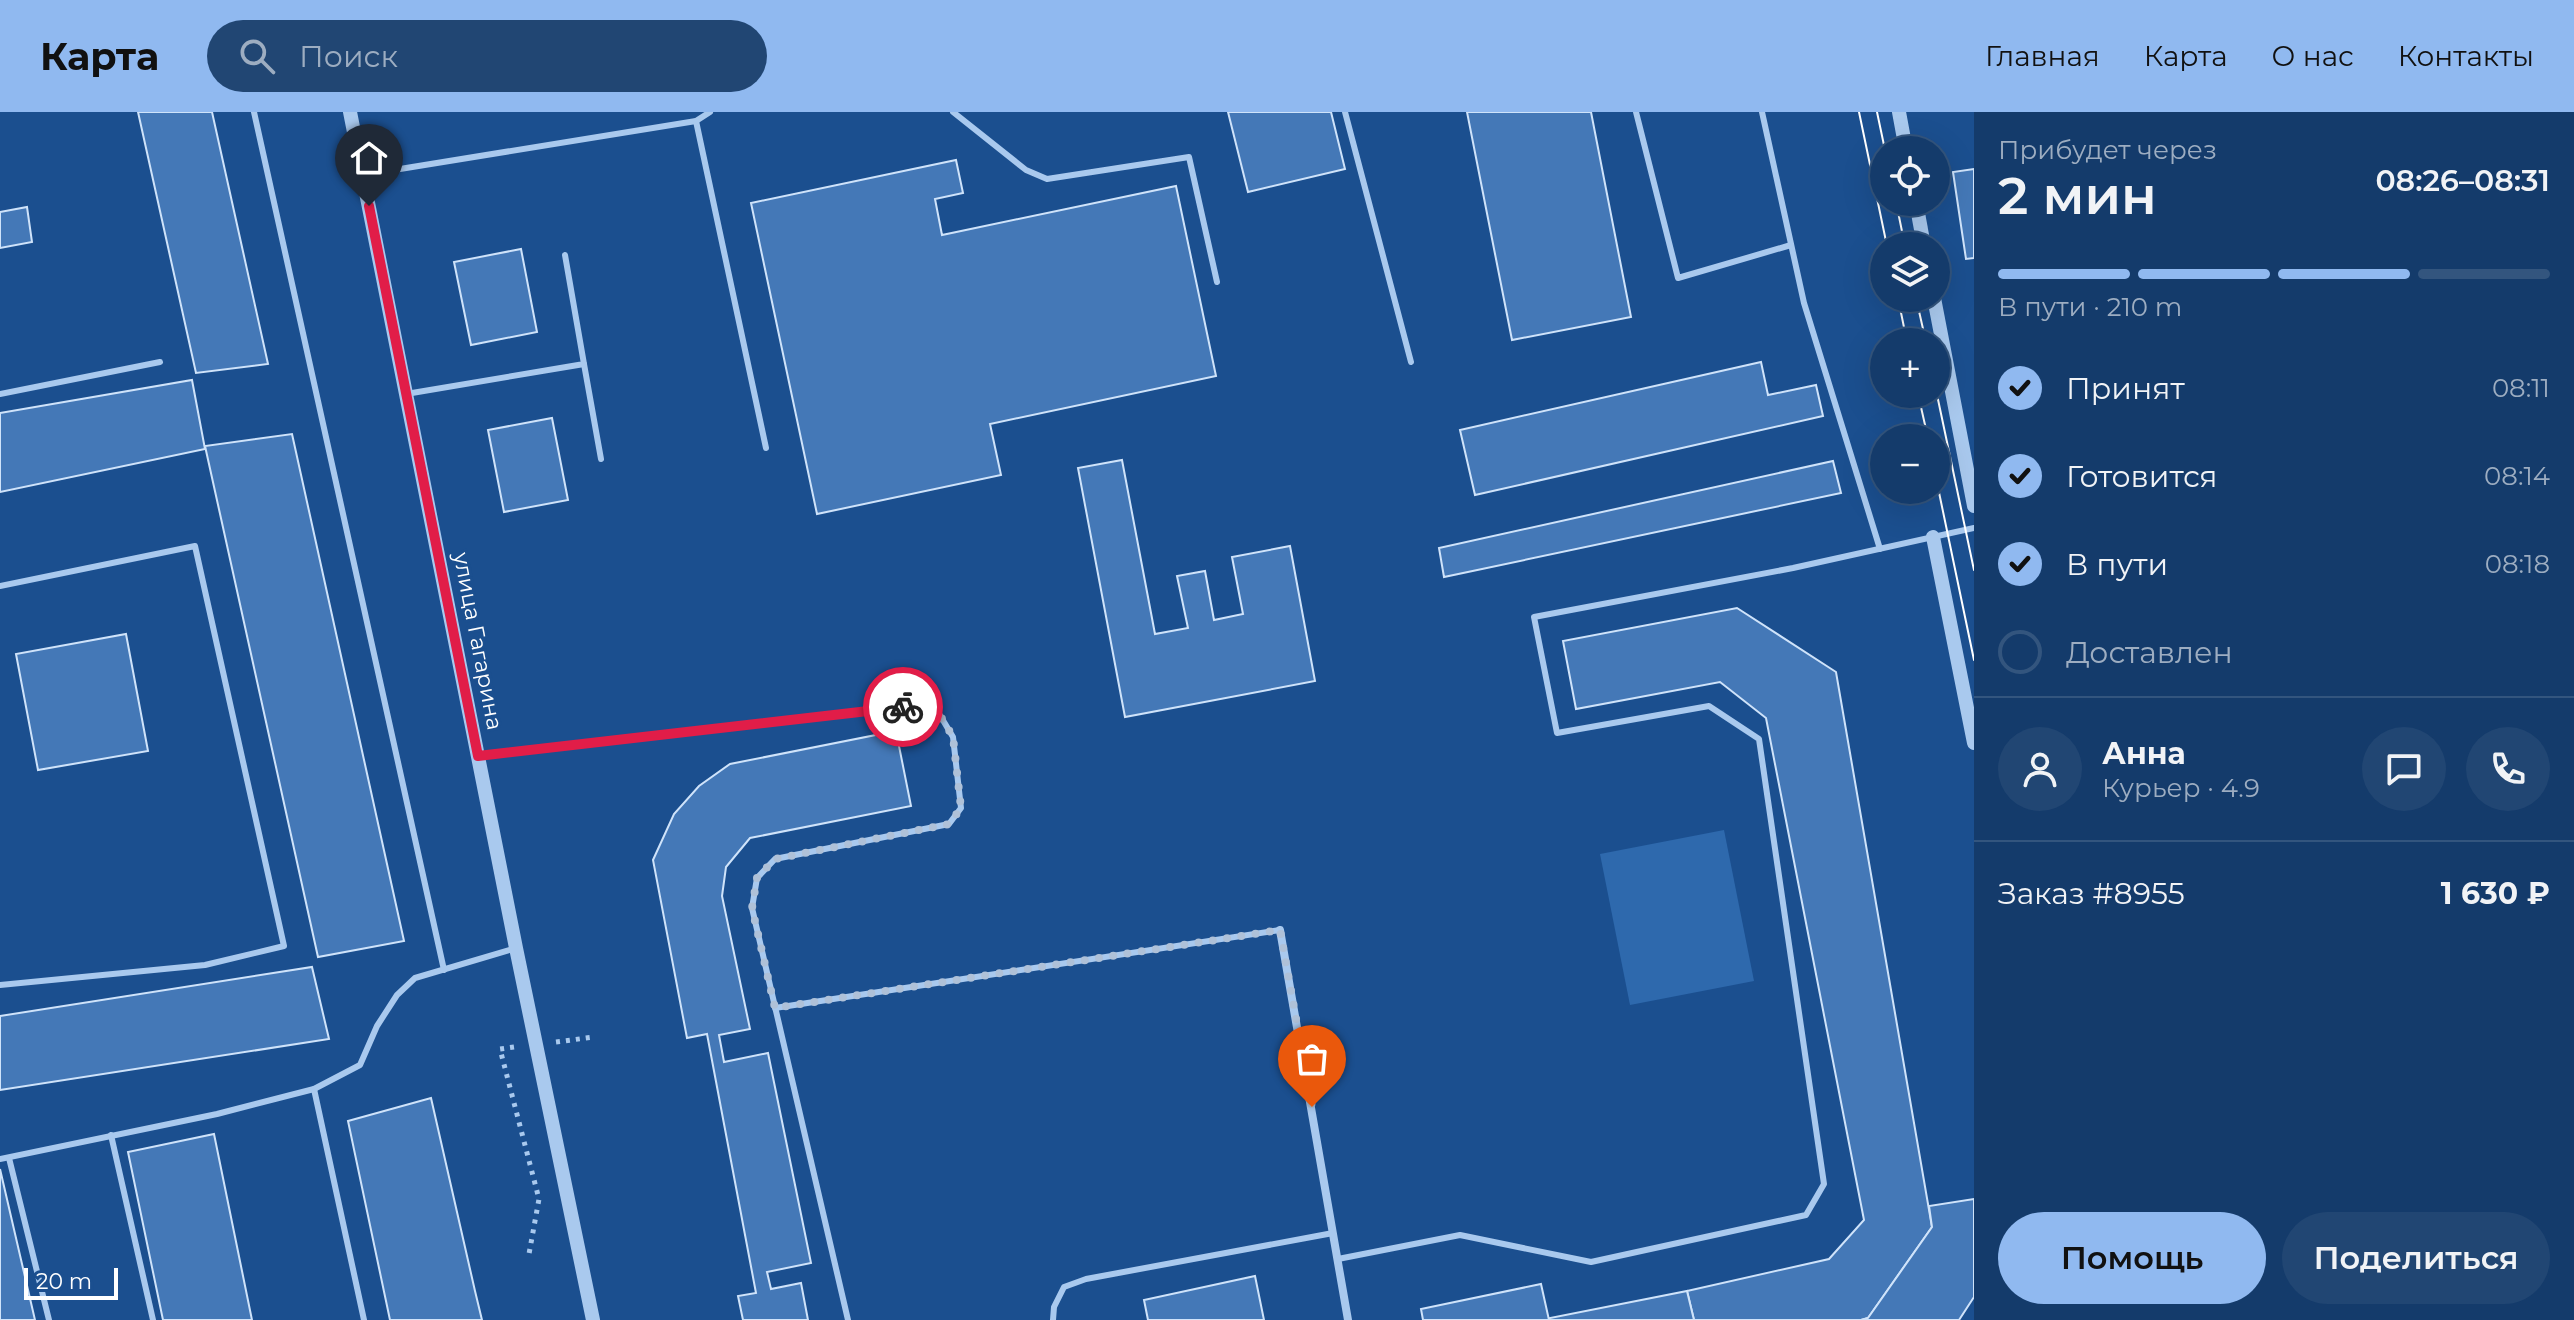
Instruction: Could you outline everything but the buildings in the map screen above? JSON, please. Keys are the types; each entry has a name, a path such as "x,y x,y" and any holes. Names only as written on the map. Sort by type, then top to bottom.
{"street":[{"name":"улица Гагарина","path":"350,112 593,1320"},
{"path":"1899,112 1903,136"},
{"path":"1937,312 1971,477 1974,506"},
{"path":"1933,537 1974,743"},
{"path":"1280,930 1348,1320"}],"lane":[{"path":"254,112 444,970"},
{"path":"363,175 696,121 710,112"},
{"path":"953,112 1026,170 1047,179 1189,157 1217,282"},
{"path":"1345,112 1411,362"},
{"path":"1636,112 1678,278 1791,245"},
{"path":"1762,112 1804,303 1880,549"},
{"path":"696,121 766,448"},
{"path":"565,255 601,459"},
{"path":"0,394 160,362"},
{"path":"406,394 584,364"},
{"path":"1338,1259 1460,1235 1591,1262 1806,1215 1824,1184 1759,739 1709,706 1557,733 1534,617 1974,528"},
{"path":"0,586 195,546 284,946 205,965 0,985"},
{"path":"478,756 910,706 938,712 953,737 961,808 949,824 775,859 757,878 752,908 848,1320"},
{"path":"775,1008 1280,930"},
{"path":"0,1159 217,1114 314,1089 360,1065 377,1026 397,995 415,978 516,948"},
{"path":"314,1089 364,1320"},
{"path":"111,1135 153,1320"},
{"path":"9,1158 49,1320"},
{"path":"1053,1320 1054,1307 1064,1287 1086,1279 1333,1233"}],"shaded area":[{"path":"1724,830 1754,981 1630,1005 1600,854"}],"tram line":[{"path":"1859,112 1884,232"},
{"path":"1877,112 1882,136"},
{"path":"1899,216 1902,232"},
{"path":"1901,312 1904,328"},
{"path":"1919,312 1923,328"},
{"path":"1921,408 1925,424"},
{"path":"1940,408 1974,570"},
{"path":"1941,504 1974,660"}],"way so far":[{"path":"903,707 938,712 953,737 961,808 949,824 775,859 757,878 752,908 775,1008 1280,930 1312,1107"}],"route":[{"path":"369,206 478,756 903,707"}]}
